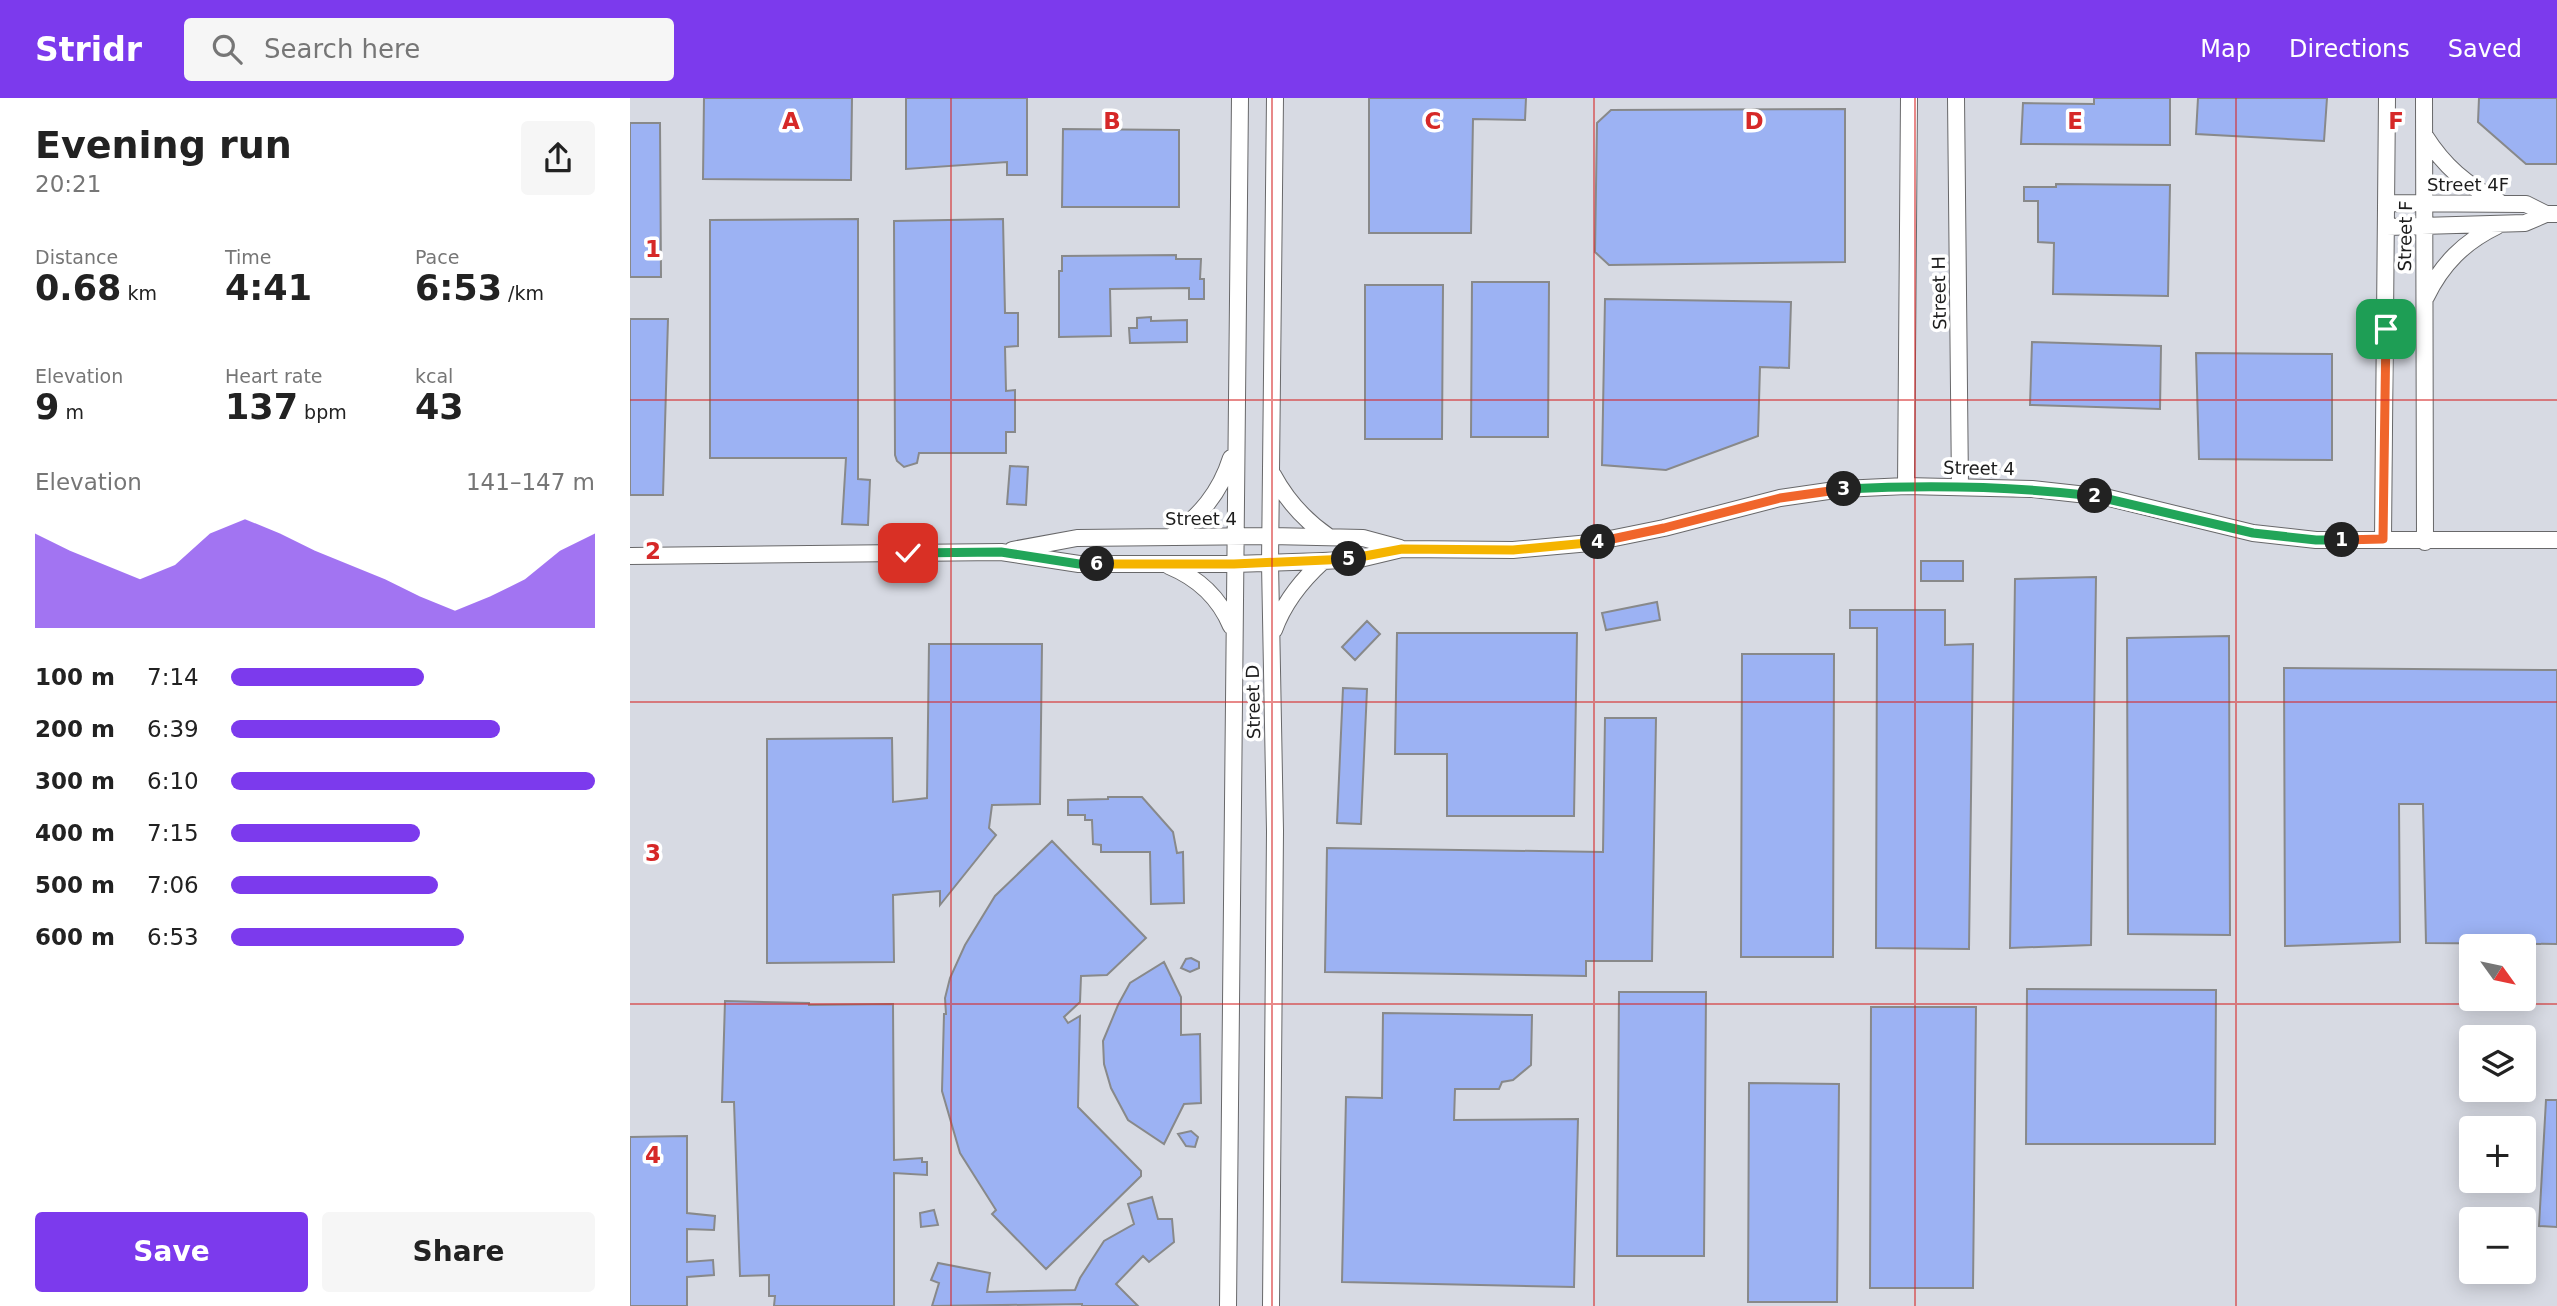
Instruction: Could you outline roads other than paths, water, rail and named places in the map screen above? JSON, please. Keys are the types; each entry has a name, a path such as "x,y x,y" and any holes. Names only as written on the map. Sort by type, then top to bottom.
{"street":[{"name":"Street D","path":"1228,1306 1240,98"},
{"name":"Street D","path":"1271,1306 1275,831 1270,563 1275,98"},
{"name":"Street H","path":"1906,486 1909,98"},
{"name":"Street H","path":"1956,98 1960,487"},
{"name":"Street F","path":"2383,539 2387,98"},
{"name":"Street F","path":"2424,98 2425,542"},
{"path":"2424,134 2438,156 2456,176 2478,191 2504,203"},
{"name":"Street 4F","path":"2387,203 2526,204 2551,214"},
{"name":"Street 4F","path":"2387,228 2525,223 2551,214"},
{"path":"2423,303 2436,276 2455,254 2478,236 2504,223"},
{"path":"1171,537 1191,523 1207,505 1220,485 1235,443"},
{"path":"1272,473 1290,503 1308,522 1329,537"},
{"name":"Street 4","path":"630,555 1001,552 1079,564 1234,564 1360,559 1402,549 1513,550 1590,543 1664,528 1780,498 1842,489 1906,486 2032,489 2105,497 2253,533 2316,540 2557,540"},
{"name":"Street 4","path":"1001,552 1077,538 1271,536 1363,538 1402,549"},
{"path":"1271,639 1296,588 1323,561"},
{"path":"1163,564 1199,582 1220,605 1233,631"}]}
